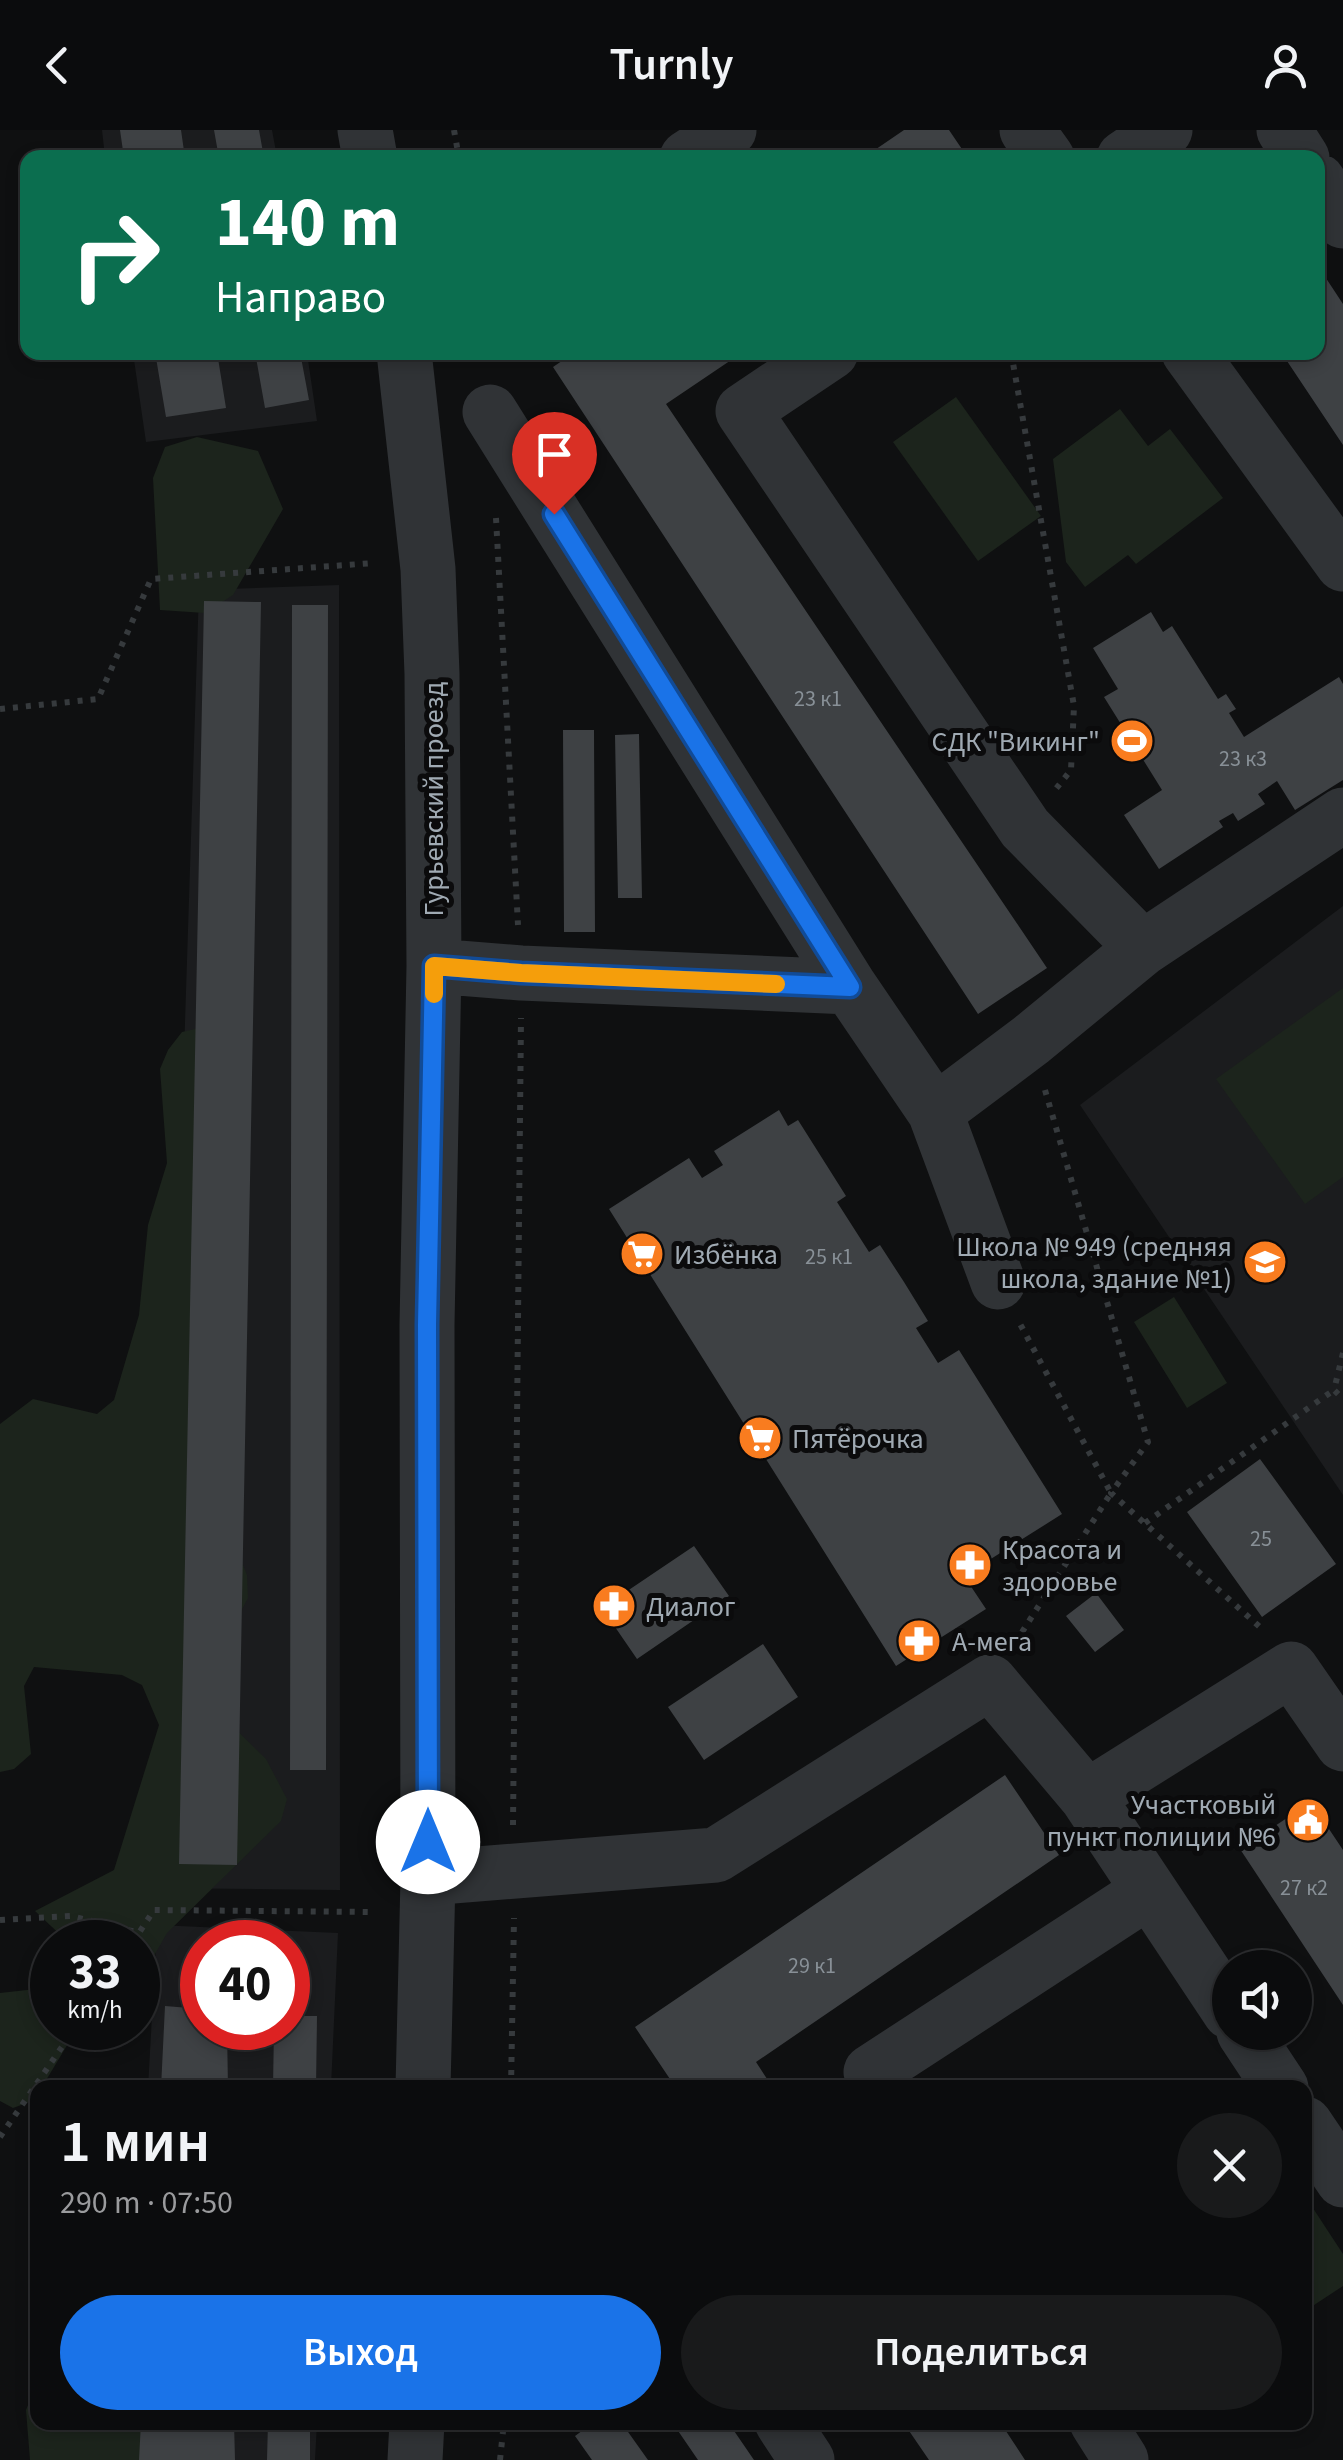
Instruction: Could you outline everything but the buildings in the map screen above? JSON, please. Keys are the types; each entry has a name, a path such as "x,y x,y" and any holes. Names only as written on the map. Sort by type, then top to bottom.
{"street":[{"path":"700,150 729,130"},
{"path":"1136,150 1165,130"},
{"path":"1325,193 1343,221"},
{"name":"Гурьевский проезд","path":"405,360 428,569 432,674 434,966 427,1325 428,1878 424,2080"},
{"path":"819,360 742,412 1025,828 1143,948"},
{"path":"1195,360 1343,564"},
{"path":"490,412 850,987 935,1112 998,1282"},
{"path":"935,1112 1143,948 1343,815"},
{"path":"434,966 850,987"},
{"path":"1087,1798 1291,1670 1343,1744"},
{"path":"428,1878 716,1855 990,1682 1087,1798 1212,1985"},
{"path":"875,2080 870,2072 1149,1891"},
{"path":"1256,2050 1276,2080"},
{"path":"1312,2134 1343,2180"},
{"path":"415,2460 417,2430"},
{"path":"787,2430 806,2460"},
{"path":"1101,2430 1121,2460"}],"path":[{"path":"1012,360 1074,706 1071,770 1025,828"},
{"path":"496,509 521,973 510,2080"},
{"path":"0,709 98,699 151,579 374,563"},
{"path":"990,1682 1148,1442 1031,1040"},
{"path":"998,1282 1111,1493 1281,1646 1291,1670"},
{"path":"1145,1524 1334,1390 1343,1353"},
{"path":"1334,1390 1343,1399"},
{"path":"148,1920 154,1910 371,1912"},
{"path":"0,1920 71,1916 87,1920"},
{"path":"39,2080 60,2050"},
{"path":"0,2136 30,2093"},
{"path":"500,2460 503,2430"}],"shaded area":[{"path":"102,130 272,130 276,150 104,150"},
{"path":"134,360 308,360 317,421 146,442"},
{"path":"956,397 1041,516 978,561 893,442"},
{"path":"1120,409 1148,446 1170,429 1223,498 1136,564 1128,555 1085,587 1066,562 1053,459"},
{"path":"197,437 258,451 283,509 233,595 205,613 160,610 153,478 165,447"},
{"path":"339,585 340,1890 157,1888 199,590"},
{"name":"Школа № 949 (средняя школа, здание №1)","path":"1343,906 1343,1495 1080,1105"},
{"path":"1343,988 1343,1177 1305,1204 1216,1079"},
{"path":"204,1027 205,1473 247,1575 248,1598 205,1678 205,1699 266,1759 287,1799 281,1821 167,1933 160,1945 160,1920 45,1920 35,1911 114,1870 159,1725 142,1685 122,1675 34,1667 24,1686 31,1754 14,1769 0,1772 0,1424 33,1399 97,1414 114,1400 139,1315 148,1225 167,1163 160,1069 182,1032"},
{"path":"1174,1297 1227,1383 1187,1408 1134,1322"},
{"path":"160,1925 180,1926 180,2050 310,2050 310,1932 338,1933 331,2080 148,2080 150,2050 160,2050"},
{"path":"30,1990 30,2050 64,2050 46,2080 30,2080 30,2102 13,2108 0,2101 0,1993"},
{"path":"1312,2207 1343,2254 1343,2286 1312,2306"},
{"path":"30,2400 30,2430 201,2430 205,2460 30,2460 26,2410"},
{"path":"122,2430 317,2430 315,2460 119,2460"}],"slow traffic":[{"path":"434,994 434,966 776,984"}],"place":[{"name":"СДК \"Викинг\"","path":"1132,741"},
{"name":"Избёнка","path":"642,1254"},
{"name":"Школа № 949 (средняя школа, здание №1)","path":"1265,1262"},
{"name":"Пятёрочка","path":"760,1438"},
{"name":"Красота и здоровье","path":"970,1565"},
{"name":"Диалог","path":"614,1606"},
{"name":"А-мега","path":"919,1641"},
{"name":"Участковый пункт полиции №6","path":"1308,1820"}],"route":[{"path":"428,1842 427,1325 434,966 850,987 554,514"}]}
